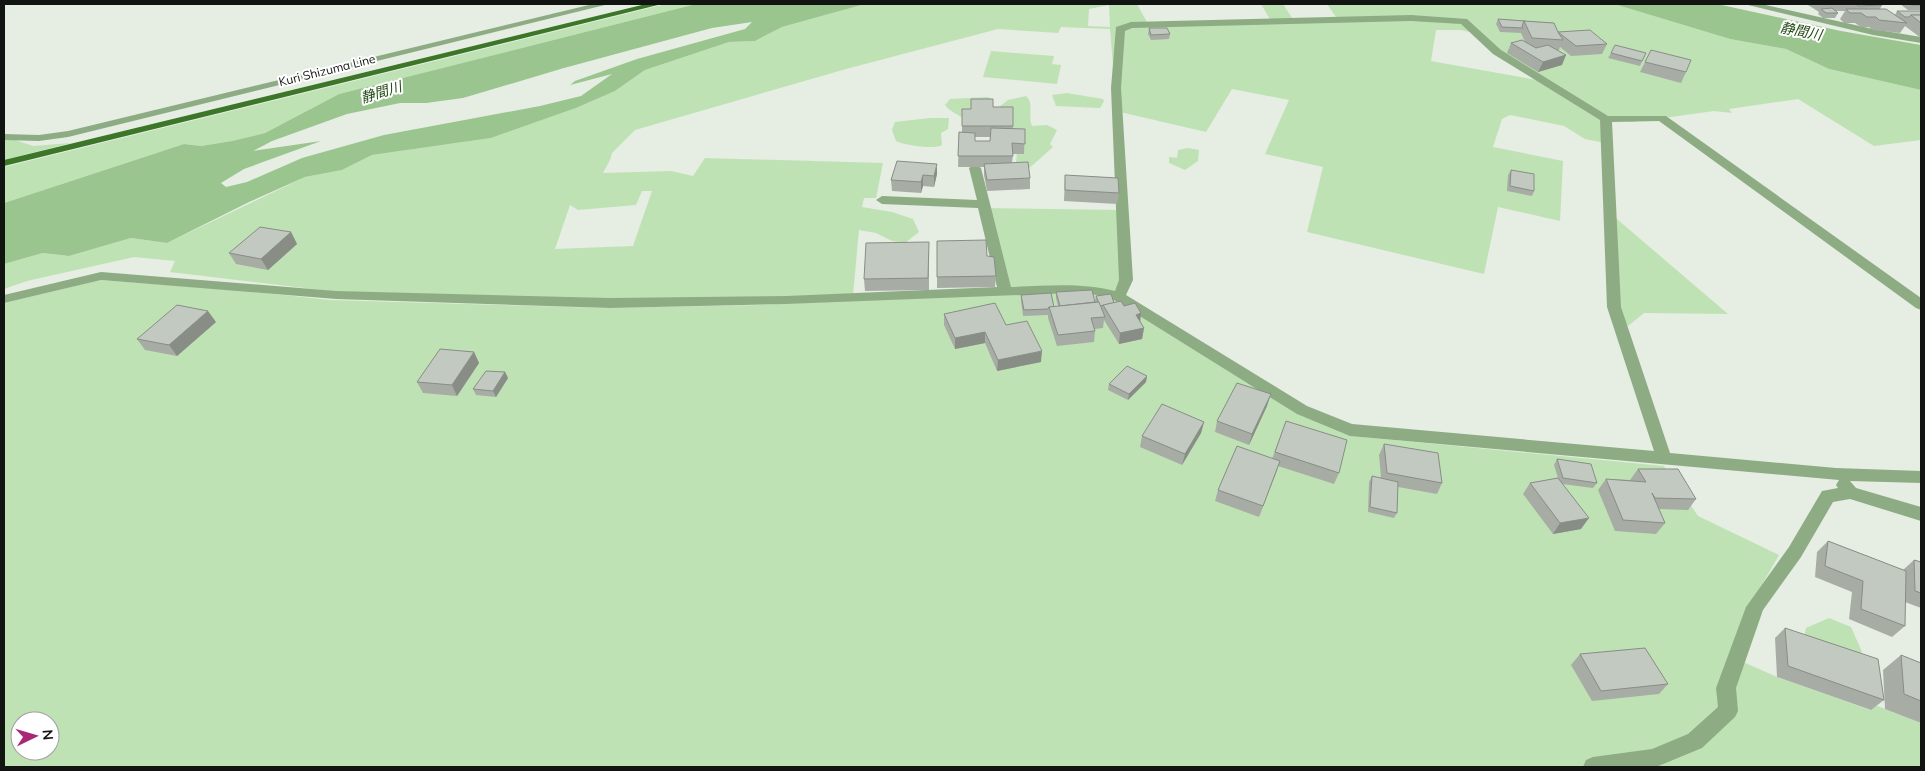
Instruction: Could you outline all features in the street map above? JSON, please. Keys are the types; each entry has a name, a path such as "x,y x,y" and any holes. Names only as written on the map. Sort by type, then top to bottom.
{"main road":[{"name":"Kuri Shizuma Line","path":"4,163 657,4"}],"street":[{"path":"4,137 39,138 68,134 604,4"},
{"path":"1749,4 1825,22 1920,41"},
{"path":"1119,297 1126,280 1116,88 1120,29 1131,25 1411,18 1464,21 1497,52 1606,119 1662,118 1921,305"},
{"path":"1897,24 1920,41"},
{"path":"1606,119 1614,307 1664,458"},
{"path":"975,168 1005,292"},
{"path":"882,200 984,204"},
{"path":"4,299 101,276 336,295 610,303 786,300 1072,289 1098,291 1119,297 1302,410 1350,430 1836,474 1921,477"},
{"path":"1836,474 1850,494"},
{"path":"1593,767 1652,759 1695,741 1728,711 1726,688 1755,607 1795,552 1828,496 1850,494 1921,514"}],"shaded area":[{"path":"666,4 696,4 339,94 265,133 201,146 184,144 4,203 4,167"},
{"path":"865,4 1137,4 1148,24 1118,29 1115,88 1110,29 1061,27 1058,33 998,29 846,69 635,130 612,153 603,173 671,171 693,176 705,158 883,163 876,198 864,198 862,207 892,212 913,219 919,232 905,243 892,241 876,233 859,230 853,295 610,300 338,292 170,272 175,261 134,257 27,281 4,289 4,264 43,253 69,256 131,238 167,243 305,177 342,170 372,155 491,138 576,108 615,91 645,70 729,42 755,41 782,27","holes":["1109,5 1110,27 1088,26 1089,9","642,191 652,191 633,246 555,249 570,205 578,210 636,205"]},
{"path":"1261,4 1283,4 1294,21 1271,21"},
{"path":"1327,4 1614,4 1730,39 1786,49 1829,69 1921,90 1921,140 1874,146 1798,99 1729,109 1732,113 1714,111 1664,118 1640,118 1634,122 1606,119 1498,52 1464,20 1338,20"},
{"path":"1411,19 1462,22 1474,33 1461,30 1436,30 1431,61 1542,81 1603,119 1605,143 1585,139 1564,126 1510,115 1502,119 1493,147 1563,161 1560,221 1498,207 1484,274 1307,232 1323,167 1265,154 1289,100 1232,89 1206,132 1120,112 1121,30 1132,26"},
{"path":"991,51 1054,56 1052,64 1061,65 1057,84 983,77"},
{"path":"1067,93 1103,99 1104,101 1100,108 1056,106 1052,95"},
{"path":"1026,96 1031,106 1030,118 1032,126 1047,125 1057,130 1050,144 1053,147 1027,170 1012,167 1016,163 1017,151 967,122 945,105 950,99 988,97 992,100 988,105 998,108 1008,100"},
{"path":"949,118 948,129 941,133 942,145 933,147 919,146 896,141 892,130 895,122"},
{"path":"4,139 12,139 33,146 71,143 4,160"},
{"path":"1188,148 1199,150 1198,161 1185,170 1169,163 1169,157 1177,158 1178,150"},
{"path":"985,208 1121,210 1124,280 1118,295 1005,289"},
{"path":"1611,214 1728,314 1644,313 1628,326 1614,307"},
{"path":"100,280 248,291 330,300 605,308 759,305 1071,291 1098,293 1118,301 1352,436 1664,466 1698,516 1779,555 1752,602 1732,657 1777,677 1870,710 1870,703 1921,723 1921,767 4,767 4,303"},
{"path":"1829,618 1851,627 1862,652 1849,659 1803,642 1806,628"}],"water":[{"name":"静間川","path":"696,4 865,4 782,27 755,41 729,42 645,70 615,91 576,108 491,138 372,155 342,170 305,177 249,202 167,243 131,238 69,256 43,253 4,264 4,203 184,144 201,146 265,133 339,94","holes":["752,22 745,29 637,59 575,81 570,85 612,74 581,96 540,106 384,135 302,158 247,182 226,187 221,183 244,169 321,141 253,151 272,141 347,114 400,103 426,103 463,98 564,68 712,28"]},
{"name":"静間川","path":"1614,4 1717,4 1841,31 1921,45 1921,90 1829,69 1786,49 1730,39"}],"building":[{"path":"1855,4 1881,4 1882,5 1859,6"},
{"path":"1832,8 1838,13 1826,13 1821,9"},
{"path":"1846,9 1886,9 1907,23 1879,20 1876,17 1867,17 1861,13 1850,13"},
{"path":"1897,11 1921,11 1921,15 1905,17"},
{"path":"1911,15 1921,15 1921,23"},
{"path":"1498,19 1525,21 1522,26 1523,28 1502,27"},
{"path":"1524,21 1554,23 1563,40 1532,38"},
{"path":"1149,28 1167,28 1170,34 1151,35"},
{"path":"1590,30 1607,44 1576,46 1558,32"},
{"path":"1522,40 1536,48 1548,45 1566,55 1543,62 1511,43"},
{"path":"1615,45 1646,53 1642,61 1611,53"},
{"path":"1651,50 1691,60 1686,72 1645,62"},
{"path":"971,99 993,99 993,107 1013,107 1013,126 962,126 962,109 971,109"},
{"path":"991,128 1025,129 1025,144 1012,143 1013,156 958,156 959,132 975,133 975,141 990,141"},
{"path":"897,161 937,164 934,176 923,175 921,182 891,180"},
{"path":"1028,162 1030,178 987,180 984,164"},
{"path":"1511,170 1534,174 1534,191 1510,186"},
{"path":"1065,175 1118,178 1119,193 1065,190"},
{"path":"260,227 291,232 261,259 229,253"},
{"path":"986,240 987,256 994,257 996,276 937,277 937,241"},
{"path":"929,242 928,278 864,279 866,243"},
{"path":"1092,290 1095,302 1060,306 1056,292"},
{"path":"1051,293 1054,307 1024,310 1021,295"},
{"path":"1111,294 1114,303 1100,306 1096,296"},
{"path":"1121,301 1124,306 1135,303 1141,313 1136,315 1144,328 1120,333 1103,305"},
{"path":"1099,302 1105,317 1091,318 1095,331 1058,335 1049,307"},
{"path":"995,303 1006,325 1027,321 1042,351 998,360 985,332 955,338 944,314"},
{"path":"177,305 208,311 169,345 137,339"},
{"path":"440,349 474,352 452,385 417,382"},
{"path":"1127,366 1147,376 1129,394 1109,384"},
{"path":"486,371 505,372 493,391 473,389"},
{"path":"1237,383 1271,394 1252,434 1217,421"},
{"path":"1162,404 1204,422 1185,454 1142,436"},
{"path":"1286,421 1347,440 1339,473 1275,452"},
{"path":"1384,444 1438,453 1442,483 1387,473"},
{"path":"1237,446 1280,461 1263,506 1218,490"},
{"path":"1557,459 1591,464 1597,483 1563,478"},
{"path":"1638,469 1678,469 1696,499 1655,498 1652,493 1665,523 1623,520 1606,479 1646,482"},
{"path":"1372,476 1398,482 1397,513 1370,507"},
{"path":"1558,478 1589,518 1560,523 1530,483"},
{"path":"1828,541 1906,571 1905,626 1861,609 1863,581 1825,566"},
{"path":"1914,560 1921,562 1921,593 1915,591"},
{"path":"1785,628 1878,659 1884,700 1788,666"},
{"path":"1645,648 1668,684 1601,691 1580,654"},
{"path":"1901,655 1921,663 1921,701 1904,694"}]}
